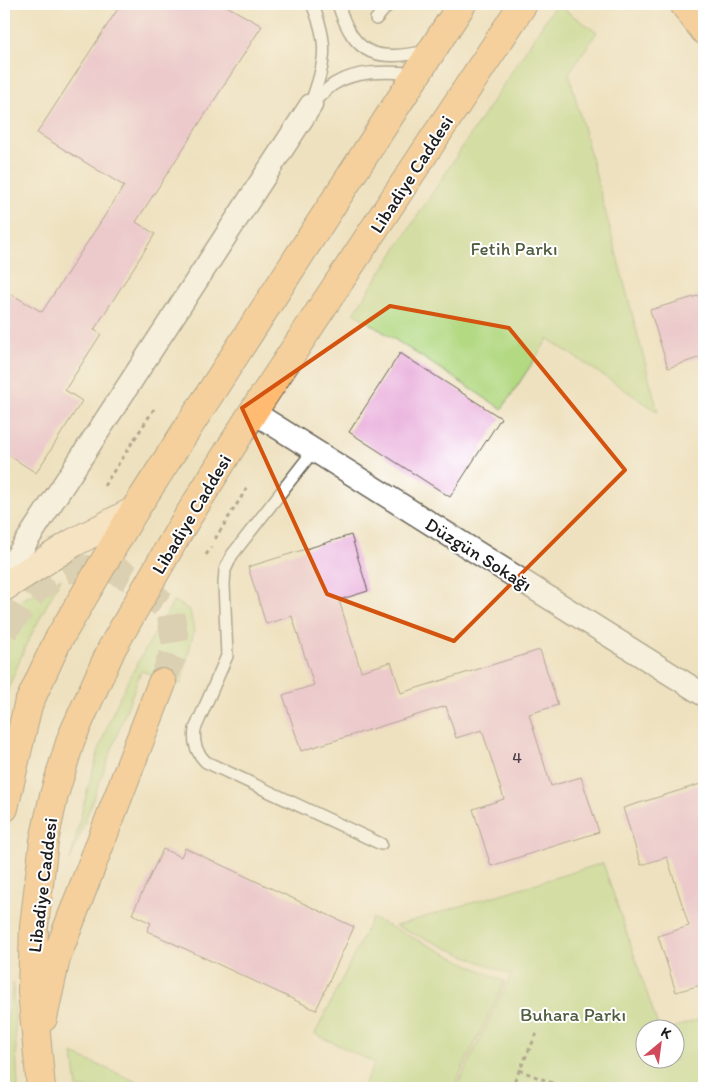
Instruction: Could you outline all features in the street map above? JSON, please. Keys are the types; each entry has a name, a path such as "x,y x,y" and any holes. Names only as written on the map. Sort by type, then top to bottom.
{"main road":[{"path":"4,808 28,705 57,642 134,511 462,4"},
{"name":"Libadiye Caddesi","path":"41,1088 32,991 34,926 44,841 54,795 70,740 112,648 178,531 253,412 523,4"},
{"path":"684,4 704,30"},
{"path":"37,1046 56,958 162,683"}],"street":[{"path":"4,576 311,105"},
{"name":"Düzgün Sokağı","path":"253,412 704,695"},
{"path":"4,587 73,543 134,511"}],"lane":[{"path":"311,105 321,73 324,52 324,36 312,4"},
{"path":"338,4 343,20 355,41 366,50 381,56 399,56 425,62"},
{"path":"376,18 389,4"},
{"path":"311,105 333,84 349,76 383,72 425,62"},
{"path":"314,450 241,542 228,563 224,584 227,656 195,729 194,739 196,750 200,756 213,766 381,844"}],"path":[{"path":"104,486 154,409"},
{"path":"221,530 247,488"},
{"path":"511,1088 538,1031"},
{"path":"519,1070 565,1088"}],"highlighted area":[{"path":"390,306 509,328 625,470 454,641 327,594 242,408"}],"green space":[{"name":"Fetih Parkı","path":"556,4 597,32 569,73 658,412 548,339 502,409 354,313"},
{"path":"61,578 26,645 4,699 4,621 16,603"},
{"path":"174,601 190,610 194,631 181,684 141,671 70,861 90,780 110,720 131,675"},
{"name":"Buhara Parkı","path":"603,863 656,1020 636,1020 636,1070 686,1070 686,1024 704,1018 704,1088 456,1088 511,975 395,926"},
{"path":"372,918 505,982 453,1088 363,1087 375,1063 315,1034"},
{"path":"13,983 18,1088 4,1088 4,1040"},
{"path":"73,1054 151,1088 77,1088"}],"building":[{"path":"121,4 223,4 262,26 136,222 155,234 94,330 101,334 65,390 82,401 36,473 4,452 4,290 42,312 124,186 37,133"},
{"path":"704,294 704,356 668,368 650,310"},
{"path":"400,353 501,418 450,497 349,432"},
{"path":"351,535 368,591 339,600 361,671 391,662 401,693 540,650 558,705 529,714 551,786 581,777 599,832 491,866 473,809 504,799 482,730 456,738 446,706 301,751 283,695 314,685 292,616 266,624 248,567"},
{"path":"704,783 704,984 676,992 658,936 689,926 667,857 641,865 623,808"},
{"path":"185,848 354,927 316,1010 147,931 151,923 132,914 163,849 181,857"}],"tunnel":[{"path":"4,630 36,589 68,569 113,569 132,579 170,610 176,646 162,683"}]}
